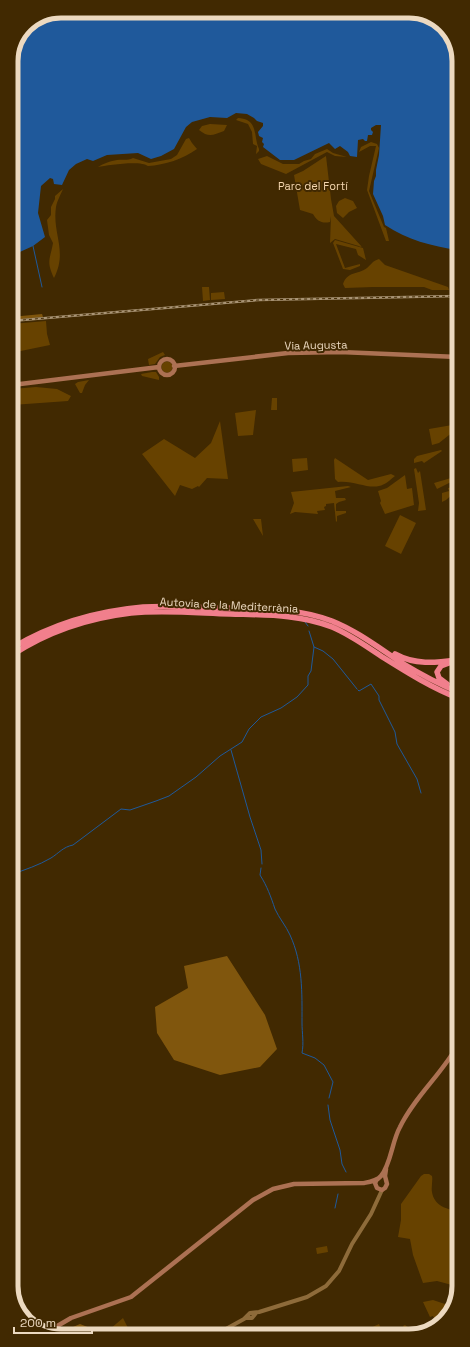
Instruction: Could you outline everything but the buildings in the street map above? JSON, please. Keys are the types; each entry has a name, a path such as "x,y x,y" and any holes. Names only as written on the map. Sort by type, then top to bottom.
{"highway":[{"name":"Autovia de la Mediterrània","path":"18,645 61,625 114,610 164,607 288,610 302,612 334,622 364,637 428,678 452,688"},
{"name":"Autovia de la Mediterrània","path":"18,652 36,641 75,626 113,616 145,612 291,617 305,619 348,634 413,676 452,696"},
{"path":"18,655 37,643 75,626"},
{"path":"364,637 397,655 412,661 430,663 452,661"},
{"path":"452,662 441,666 438,672 439,678 452,687"}],"main road":[{"name":"Via Augusta","path":"174,366 288,353 340,352 452,358"},
{"path":"18,385 154,369 159,367 161,363 167,360 172,362 174,366 172,373 167,375 162,373 159,367"},
{"path":"364,1183 378,1188 387,1186 385,1176 386,1166 395,1137 405,1116 452,1054"},
{"path":"378,1188 375,1183 386,1166"},
{"path":"55,1328 71,1318 131,1297 253,1200 273,1189 294,1184 364,1183 378,1178 383,1178 386,1180"}],"street":[{"path":"226,1329 251,1315 307,1297 326,1286 339,1271 352,1244 371,1214 378,1188"}],"green space":[{"path":"238,118 249,121 254,129 259,149 256,154 257,146 253,144 252,132 248,124 236,120"},
{"path":"210,124 227,125 224,131 214,135 208,135 199,130 202,126"},
{"path":"189,138 197,149 174,161 148,166 144,164 131,163 98,167 112,161 133,158 149,163 171,159 177,155 186,139"},
{"path":"371,142 377,144 379,148 369,191 384,227 386,228 389,241 386,241 367,190 376,146 370,146 359,152 361,147"},
{"path":"327,149 333,153 347,157 335,156 327,152 286,174 261,164 258,159 267,156 283,164 299,164 311,159 315,154"},
{"name":"Parc del Fortí","path":"326,156 334,216 362,247 335,239 330,243 331,216 330,222 327,223 318,220 313,214 300,210 294,175"},
{"path":"63,189 56,207 55,217 60,259 54,278 49,264 53,243 49,235 47,220 51,215 51,207 55,196"},
{"path":"345,198 353,201 357,208 349,212 343,218 337,213 336,206 339,201"},
{"path":"335,240 363,248 366,260 358,255 356,249 336,244 345,268 360,264 360,266 350,270 343,269 333,243"},
{"path":"379,259 385,265 448,287 449,290 432,290 424,287 345,288 343,284 347,277 367,268"},
{"path":"202,287 209,287 210,300 203,301"},
{"path":"224,292 225,299 211,300 211,293"},
{"path":"46,321 50,345 18,352 18,323"},
{"path":"163,352 165,355 160,357 155,364 149,365 148,359"},
{"path":"165,362 169,362 171,363 171,371 165,372 162,369 162,365"},
{"path":"156,372 159,380 142,376 141,374"},
{"path":"89,380 82,393 80,393 75,384"},
{"path":"36,387 57,389 71,396 68,401 18,405 18,388"},
{"path":"272,398 277,398 277,410 271,410"},
{"path":"256,410 253,435 238,436 235,413"},
{"path":"220,421 228,479 207,478 199,487 198,486 192,489 180,485 175,496 142,454 164,439 195,458 211,443"},
{"path":"452,425 452,433 439,443 432,445 429,429"},
{"path":"442,451 424,463 422,461 414,463 414,459 417,456"},
{"path":"307,458 308,470 293,472 292,459"},
{"path":"335,458 368,480 391,474 395,476 383,485 375,487 349,482 338,482 335,479"},
{"path":"416,468 418,473 420,471 426,510 418,511 419,503 414,469"},
{"path":"405,475 407,489 412,488 414,505 385,514 380,503 381,501 378,491 387,488"},
{"path":"451,478 451,482 437,489 434,483"},
{"path":"348,486 351,487 335,491 336,498 345,498 346,500 336,504 336,511 346,511 346,513 337,516 336,522 334,503 326,504 324,507 325,510 317,511 318,514 295,512 290,514 294,503 291,492"},
{"path":"452,487 452,495 442,502 442,493 449,491 448,488"},
{"path":"400,515 416,523 401,554 385,546"},
{"path":"253,519 261,519 263,536"},
{"path":"424,1174 429,1174 432,1176 432,1192 435,1201 438,1204 452,1210 452,1285 437,1281 423,1283 413,1255 410,1239 398,1237 401,1220 401,1204"},
{"path":"327,1246 328,1252 317,1254 316,1248"},
{"path":"433,1300 447,1306 435,1320 433,1316 430,1317 423,1302"},
{"path":"123,1318 128,1329 110,1329"},
{"path":"379,1324 381,1329 368,1329"},
{"path":"405,1325 409,1328 402,1329 404,1328 403,1326"}],"shaded area":[{"path":"42,314 43,317 18,319 18,316"},
{"path":"227,956 265,1015 277,1049 260,1067 220,1075 174,1060 157,1033 155,1007 188,988 184,966"},
{"path":"80,1324 92,1329 68,1329"}],"water":[{"path":"56,18 411,18 428,22 445,37 448,42 452,56 452,249 420,242 402,235 385,225 383,216 373,194 379,155 381,125 376,125 371,128 373,132 372,135 368,135 367,141 363,139 358,140 357,157 350,156 348,152 340,146 335,149 329,143 294,160 280,160 263,147 263,138 259,136 258,132 263,126 263,123 247,114 236,113 227,118 210,117 192,122 186,127 174,149 161,156 151,159 138,153 107,155 93,161 87,159 76,164 69,170 62,185 54,184 53,179 50,178 41,186 38,213 45,237 33,246 18,253 18,59 22,42 27,35 47,20"}],"waterway":[{"path":"33,246 42,287"},
{"path":"305,622 308,626"},
{"path":"18,872 42,863 73,845 121,809 130,810 169,796 196,777 220,756 242,742 249,729 261,717 281,708 297,697 308,685 308,676 311,671 314,647 309,631"},
{"path":"314,647 323,651 333,659 357,689"},
{"path":"358,690 359,691 371,684 379,696 379,700 395,732 397,744 417,779 421,793"},
{"path":"231,750 261,850 262,864"},
{"path":"261,868 260,875 267,887 277,912 287,928 300,967 302,989 302,1053 315,1058 324,1065 333,1082 329,1098"},
{"path":"328,1105 330,1120 340,1150 342,1164 346,1172"},
{"path":"335,1208 338,1194"}],"railway":[{"path":"18,320 258,300 452,296"}]}
